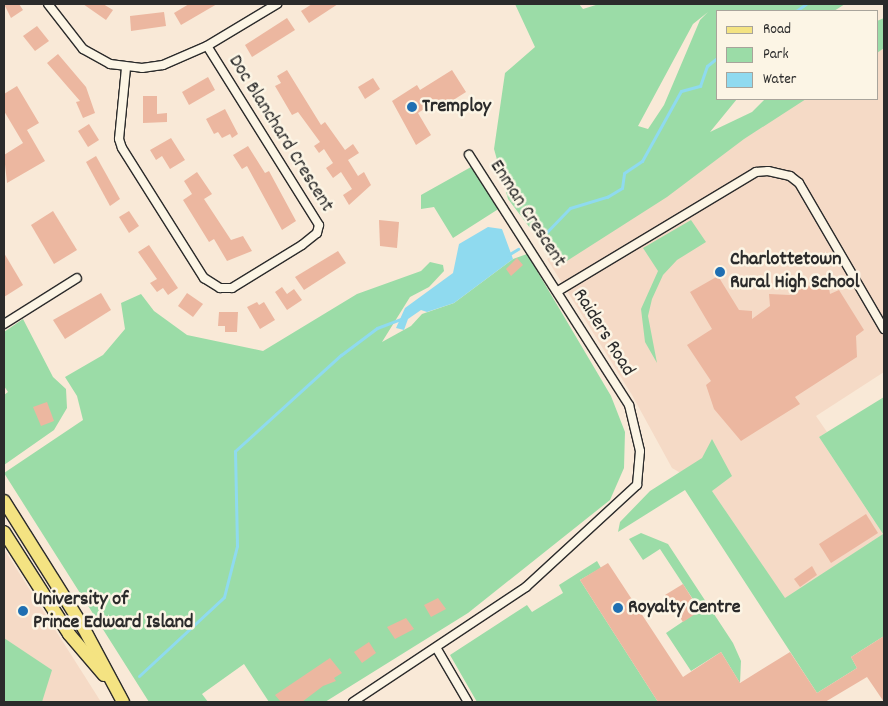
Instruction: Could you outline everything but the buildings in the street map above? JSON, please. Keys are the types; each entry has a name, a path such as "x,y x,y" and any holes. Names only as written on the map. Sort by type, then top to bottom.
{"main road":[{"path":"4,501 83,627 110,681 123,702"},
{"path":"4,532 68,634 110,681"}],"street":[{"path":"48,4 83,49 126,68 163,65 207,46 277,4"},
{"name":"Doc Blanchard Crescent","path":"126,68 119,138 122,148 204,278 220,288 232,288 302,245 317,233 320,225 207,46"},
{"name":"Enman Crescent","path":"470,155 558,291"},
{"name":"Raiders Road","path":"437,649 526,587 637,485 640,451 629,405 558,291 756,172 768,171 790,176 799,183 884,329"},
{"path":"4,324 76,278"},
{"path":"353,702 437,649 468,702"}],"shaded area":[{"name":"Charlottetown Rural High School","path":"884,37 884,372 816,416 827,432 819,437 883,534 785,599 712,491 672,468 632,395 547,259 786,100 878,100 878,40"},
{"name":"University of Prince Edward Island","path":"4,549 82,672 101,702 4,702"}],"green space":[{"path":"515,4 579,4 583,9 599,4 845,4 836,10 716,10 716,100 736,100 710,132 752,112 764,100 804,100 744,139 667,197 559,266 508,199 494,149 505,73 535,47","holes":["708,12 700,20 664,105 648,129 638,126 693,24"]},
{"path":"884,18 884,48 878,52 878,21"},
{"path":"471,167 500,208 453,238 434,207 421,209 421,195"},
{"path":"691,220 706,242 677,260 663,275 652,299 648,316 657,363 645,342 641,309 658,271 643,248"},
{"path":"527,254 611,396 625,432 624,468 610,500 468,613 325,702 269,702 244,664 202,694 208,702 149,702 4,473 83,420 77,396 65,377 103,355 125,329 121,303 141,294 154,311 187,335 263,351 357,294 421,271 430,262 443,265 444,271 429,287 410,297 382,342 411,326 422,314 454,303 513,259"},
{"path":"23,319 53,377 66,389 67,408 54,430 4,465 4,395 8,392 4,386 4,332"},
{"path":"884,397 884,636 851,657 857,668 817,693 685,490 618,532 620,522 650,491 702,458 712,439 732,476 712,491 785,598 883,534 819,437"},
{"path":"641,533 668,544 733,643 741,661 740,683 721,652 691,671 666,633 700,610 660,549 643,560 629,539"},
{"path":"597,561 601,568 580,580 658,702 477,702 450,655 527,605 532,612 563,593 559,585"},
{"path":"4,638 52,670 42,702 4,702"}],"water":[{"path":"488,227 502,229 513,259 454,303 427,312 421,310 408,319 404,330 396,328 405,308 453,273 459,244"}],"waterway":[{"path":"797,10 806,4"},
{"path":"541,238 570,208 607,197 622,188 624,173 642,161 681,91 700,86 707,66 716,59"},
{"path":"508,255 518,249"},
{"path":"139,676 224,597 237,546 235,451 341,355 377,328 400,319"}],"place":[{"name":"Tremploy","path":"412,107"},
{"name":"Charlottetown Rural High School","path":"720,272"},
{"name":"Royalty Centre","path":"618,608"},
{"name":"University of Prince Edward Island","path":"23,611"}]}
